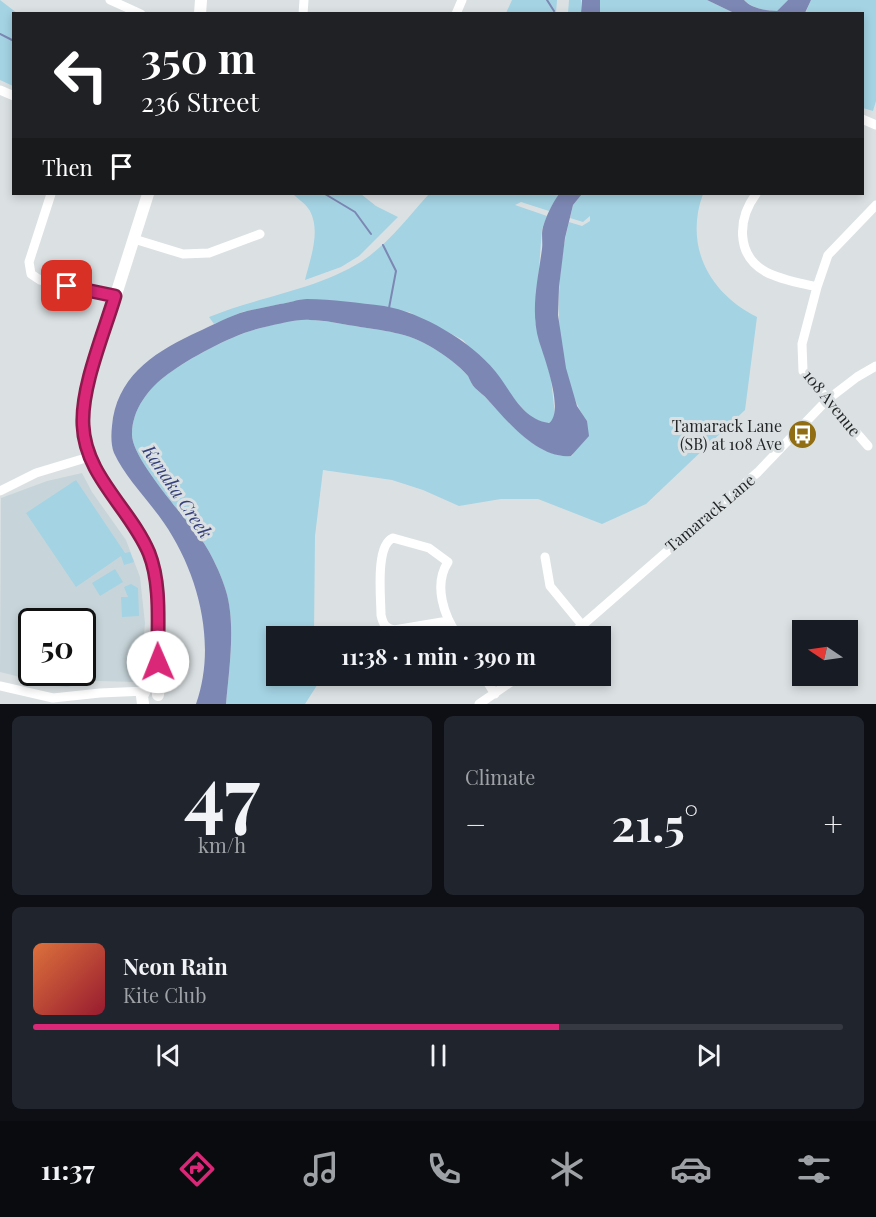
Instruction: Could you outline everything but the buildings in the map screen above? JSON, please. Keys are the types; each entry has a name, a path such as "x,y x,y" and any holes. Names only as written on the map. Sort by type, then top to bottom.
{"main road":[{"path":"148,195 115,296 84,405 83,432 89,457 141,538 154,571 157,666 160,674 150,701"}],"street":[{"path":"110,0 137,12"},
{"path":"51,195 29,262 31,274 40,280 115,296"},
{"path":"755,195 745,212 742,227 743,242 756,265 765,271 816,287"},
{"name":"108 Avenue","path":"868,446 803,371 801,357 816,287 828,255 876,205"},
{"path":"134,240 183,254 209,253 260,234"},
{"name":"Tamarack Lane","path":"582,625 758,472 827,400 876,366"},
{"path":"0,491 36,473 89,457"},
{"path":"448,621 394,630 388,629 383,624 381,554 385,543 393,538 429,548 451,562 442,574 441,592 451,626"},
{"path":"545,557 550,586 582,625"},
{"path":"0,686 53,701 100,693 122,692 150,701"},
{"path":"490,686 495,694"},
{"path":"479,704 506,686"}],"shaded area":[{"path":"0,0 16,12 12,12 12,86 0,80"},
{"path":"512,0 557,0 556,12 506,12"},
{"path":"569,0 581,0 581,12 568,12"},
{"path":"582,0 600,0 600,12 581,12"},
{"path":"600,0 707,0 732,12 600,12"},
{"path":"707,0 744,0 759,8 777,11 788,0 811,0 805,12 732,12"},
{"path":"744,0 788,0 777,11 759,8"},
{"path":"811,0 876,0 876,101 873,111 864,108 864,12 806,12"},
{"path":"294,195 362,195 376,206 398,217 359,256 341,267 305,280 314,246 315,228 310,211"},
{"path":"428,195 558,195 549,211 521,202 515,205 547,216 542,229 535,321 551,379 555,415 553,420 548,423 541,422 529,416 463,340 409,312 305,299 242,312 214,324 209,317 331,277 368,257 400,227"},
{"path":"558,195 581,195 573,205 565,238 559,287 558,315 566,368 577,406 587,421 589,436 571,456 547,452 525,437 475,388 460,368 424,343 395,333 327,321 288,322 253,330 228,340 189,360 168,374 148,393 135,416 132,434 134,444 149,472 208,550 222,578 229,604 231,647 226,704 196,704 205,658 201,610 195,587 176,543 164,523 124,471 112,447 115,409 128,382 149,360 176,342 240,313 304,299 346,301 398,309 429,322 460,339 495,371 524,410 531,416 549,423 555,408 554,396 536,330 535,307 542,230"},
{"path":"581,195 703,195 698,213 697,232 699,249 705,266 726,295 757,317 745,410 646,504 602,524 538,499 501,499 459,506 423,490 392,480 323,470 315,536 314,626 266,626 266,686 317,686 305,704 226,704 231,618 226,591 219,571 204,544 149,472 134,444 133,425 143,400 168,374 200,354 238,335 291,321 327,321 395,333 424,343 460,368 475,388 525,437 547,452 572,456 587,421 567,377 562,352 559,324 561,270 569,222 582,226 590,221 590,216 583,222 570,218 573,205"},
{"path":"82,473 92,492 126,540 140,577 145,623 140,680 136,682 96,681 96,608 18,608 18,676 0,672 1,498 47,481"},
{"path":"76,480 125,553 130,552 134,562 124,565 121,556 76,587 26,513"},
{"path":"115,569 123,582 100,596 92,583"},
{"path":"131,584 138,588 139,616 122,617 121,597 128,597 124,587"}],"waterway":[{"path":"547,0 554,11"},
{"path":"0,34 12,40"},
{"path":"327,195 355,212 371,234"},
{"path":"383,245 396,271 389,308"}],"place":[{"name":"Tamarack Lane (SB) at 108 Ave","path":"803,435"}],"route":[{"path":"67,286 115,296 92,370 82,423 89,457 149,554 156,587 158,662"}],"water label":[{"name":"Kanaka Creek","path":"177,492"}]}
